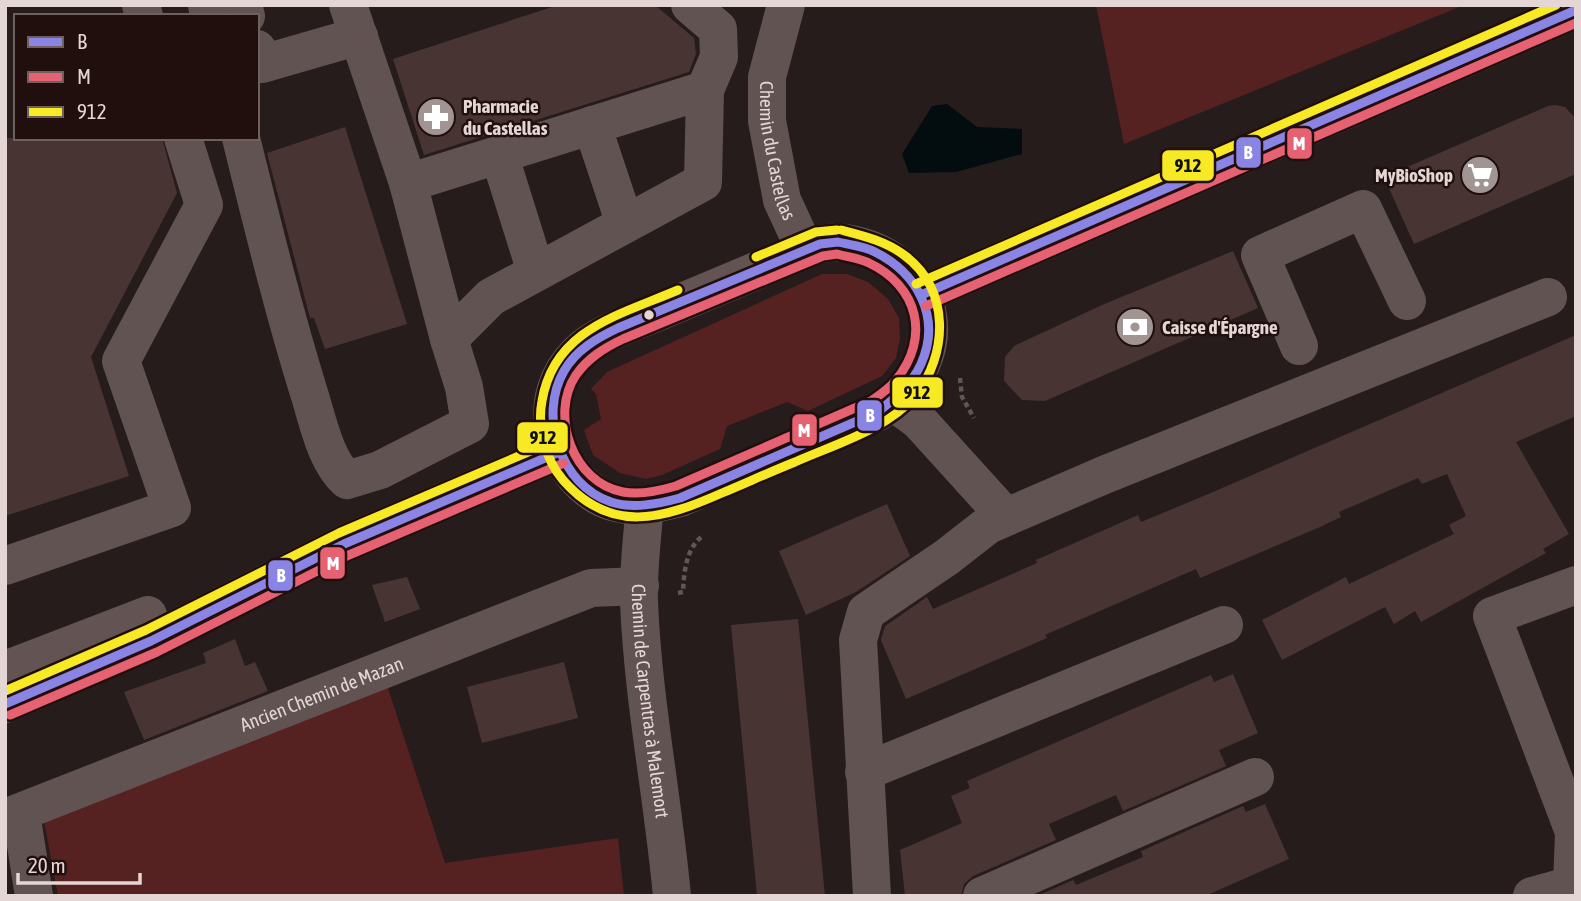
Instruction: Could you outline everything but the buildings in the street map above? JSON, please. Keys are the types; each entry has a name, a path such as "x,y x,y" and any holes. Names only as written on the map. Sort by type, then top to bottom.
{"main road":[{"path":"921,295 1576,10"},
{"path":"820,244 857,244 877,251 895,261 908,274 921,295 928,312 923,361 911,383 893,402 878,412 680,498 645,506 603,498 587,488 569,469 559,452 553,437 552,404 566,368 577,354 604,336 820,244"},
{"path":"5,670 344,544 559,452"},
{"path":"5,704 151,640 344,544"}],"street":[{"path":"449,339 491,297 703,182 705,90 719,57 718,29 690,5"},
{"name":"Chemin du Castellas","path":"786,5 767,76 767,121 782,200 805,250"},
{"path":"242,140 295,349 337,471 347,480 380,470 470,424 464,387 358,15 262,64 259,55"},
{"path":"408,183 705,90"},
{"path":"592,125 625,224"},
{"path":"5,566 172,508 121,361 204,205 184,140"},
{"path":"499,154 536,272"},
{"path":"1298,346 1260,255 1363,209 1407,301"},
{"path":"872,896 858,640 866,612 988,526 1006,517 1548,297"},
{"path":"893,402 919,421 1006,517"},
{"name":"Chemin de Carpentras à Malemort","path":"645,506 640,593 644,663 666,824 672,896"},
{"path":"1532,896 1574,888 1574,832 1492,616 1576,585"},
{"name":"Ancien Chemin de Mazan","path":"13,815 590,589 640,593"},
{"path":"864,772 1224,625"},
{"path":"982,896 1255,777"},
{"path":"13,815 34,896"}],"path":[{"path":"640,593 683,592 685,565 699,538 711,531"}],"shaded area":[{"path":"1096,5 1464,5 1124,144"},
{"path":"947,104 977,127 1022,129 1022,154 956,172 909,173 902,154 932,106"},
{"path":"822,274 847,274 868,282 888,299 899,318 900,338 896,358 882,376 808,411 787,402 727,426 720,449 662,475 646,479 620,473 593,455 584,430 601,419 596,394 591,389 607,372"},
{"path":"387,685 445,863 618,838 624,896 58,896 44,821"}],"transit line":[{"name":"912","path":"916,284 1556,5"},
{"name":"B","path":"921,295 1576,10"},
{"name":"M","path":"926,306 1576,23"},
{"name":"912","path":"756,257 816,232 837,230"},
{"name":"912","path":"678,290 613,317 575,341 560,357 549,377 542,401 544,442 557,472 581,497 600,509 619,515 658,515 700,502 859,435 890,418 915,396 926,380 938,342 940,323 930,286 919,269 897,250 841,230"},
{"name":"B","path":"838,242 866,248 890,261 914,284 922,298 929,330 927,347 917,371 897,396 878,412 680,498 646,505 619,504 593,493 578,481 559,447 553,408 556,389 564,371 581,351 618,328 820,244 838,242"},
{"name":"M","path":"837,254 865,261 886,273 899,285 914,314 916,330 913,347 907,364 888,389 871,401 676,486 650,492 623,492 606,486 591,476 579,462 566,427 565,409 568,391 576,375 591,359 623,339 823,256 837,254"},
{"name":"912","path":"5,691 146,630 339,533 554,441"},
{"name":"B","path":"5,704 151,641 344,544 559,452"},
{"name":"M","path":"10,715 157,652 349,555 564,463"}],"place":[{"name":"Pharmacie du Castellas","path":"436,117"},
{"name":"MyBioShop","path":"1480,175"},
{"name":"Caisse d'Épargne","path":"1135,327"}]}
